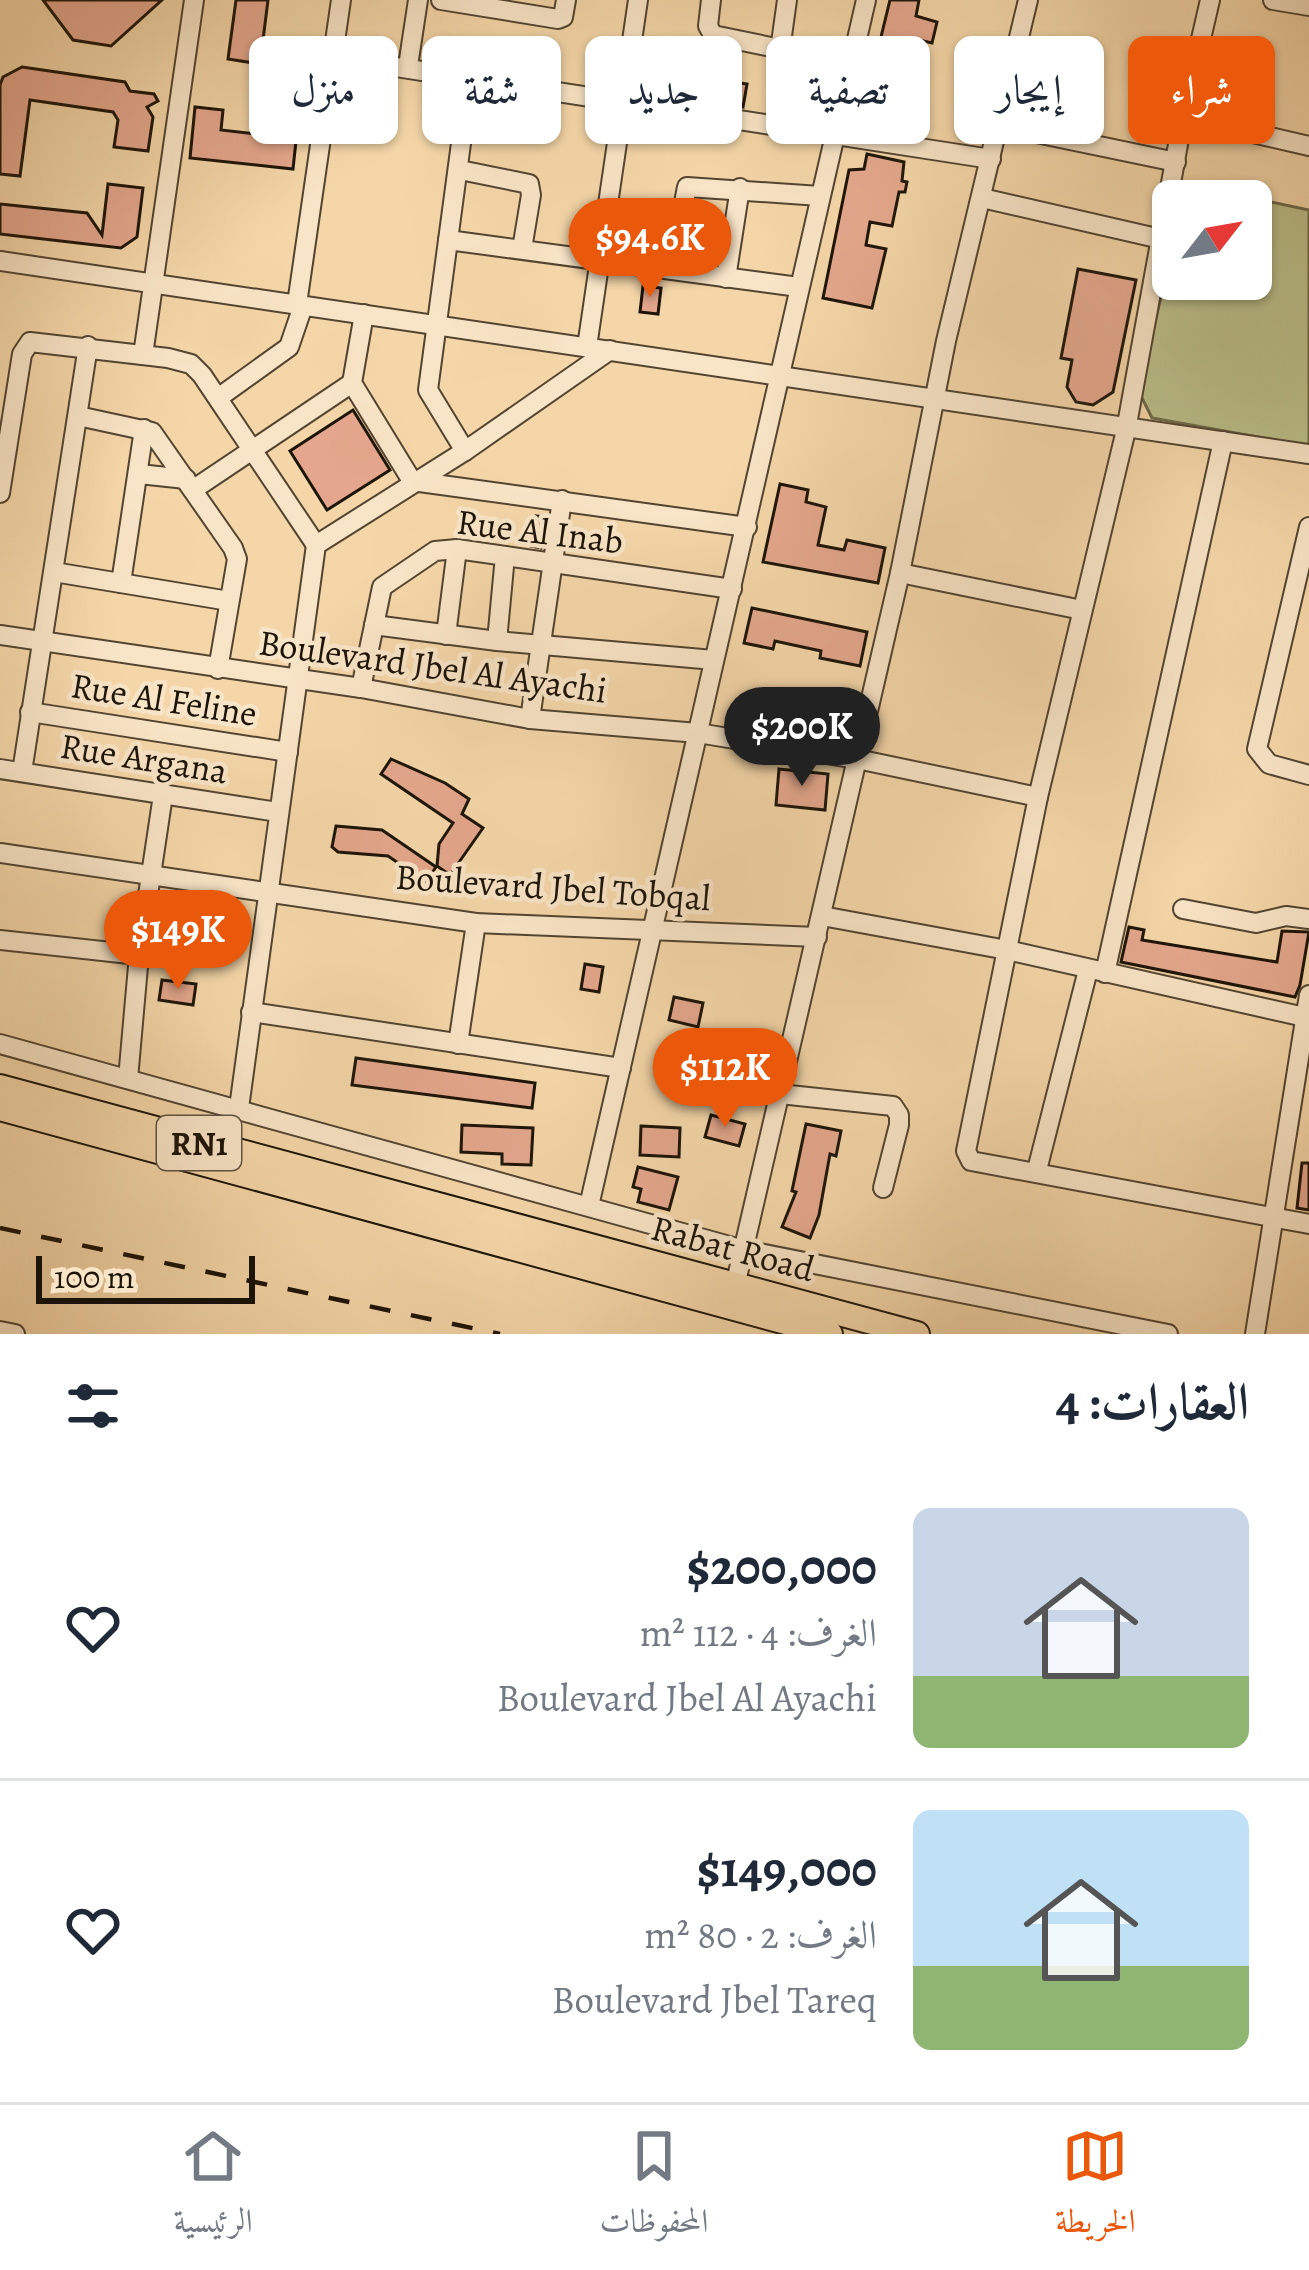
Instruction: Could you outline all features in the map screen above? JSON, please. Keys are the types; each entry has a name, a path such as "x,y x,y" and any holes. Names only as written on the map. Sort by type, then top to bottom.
{"main road":[{"name":"RN1","path":"0,1088 735,1286"},
{"name":"Rabat Road","path":"0,1108 830,1334"},
{"name":"Rabat Road","path":"735,1286 917,1334"}],"street":[{"path":"143,355 194,0"},
{"path":"335,36 341,0"},
{"path":"408,66 418,0"},
{"path":"441,0 560,19 566,0"},
{"path":"633,36 638,0"},
{"path":"711,0 708,26 713,35 776,48 781,43 787,0"},
{"path":"858,36 866,0"},
{"path":"1019,36 1028,0"},
{"path":"1202,36 1210,0"},
{"path":"1273,0 1309,6"},
{"path":"398,65 422,68"},
{"path":"1275,138 1309,146"},
{"path":"218,398 290,346 300,305 321,144"},
{"path":"463,144 428,393 465,451"},
{"path":"587,347 619,144"},
{"path":"589,1206 832,144"},
{"path":"904,144 991,159"},
{"path":"735,1286 994,144"},
{"path":"1094,144 1176,161"},
{"path":"1172,180 1179,144"},
{"path":"460,170 529,184 522,248"},
{"path":"671,269 685,188 820,196"},
{"path":"726,278 740,188"},
{"path":"982,198 1152,237"},
{"path":"448,240 800,287"},
{"path":"0,260 1309,454"},
{"path":"1152,288 1126,430 1038,797 966,1151 971,1161 1309,1224"},
{"path":"364,314 352,383 412,482"},
{"path":"0,493 25,347 37,340 143,355 191,364 316,545 238,1108"},
{"path":"22,772 88,346"},
{"path":"316,545 465,451 610,350"},
{"path":"140,473 190,484 352,383"},
{"path":"78,416 144,429 158,438 237,559 218,669"},
{"path":"122,583 144,429"},
{"path":"1037,1170 1096,971 1223,441"},
{"path":"412,482 747,527"},
{"path":"530,719 562,500"},
{"path":"1309,527 1258,749 1269,764 1309,775"},
{"path":"446,635 457,549"},
{"name":"Rue Al Inab","path":"361,688 382,587 435,551 457,549 732,590"},
{"path":"497,641 505,556"},
{"path":"54,572 229,601"},
{"path":"900,573 1082,610"},
{"path":"374,625 714,660"},
{"name":"Boulevard Jbel Al Ayachi","path":"0,634 40,644 361,688 530,719 698,733 857,759 1038,797"},
{"name":"Rue Al Feline","path":"30,712 288,752"},
{"name":"Rue Argana","path":"0,769 278,812"},
{"path":"128,1079 139,956 163,795"},
{"name":"Boulevard Jbel Tobqal","path":"0,853 476,923 817,937"},
{"path":"1183,909 1256,923 1286,916 1309,919"},
{"path":"822,916 1007,950 1307,1017"},
{"path":"458,1044 476,923"},
{"path":"0,940 139,956"},
{"path":"1255,1334 1309,995"},
{"path":"251,1012 621,1068"},
{"path":"0,1044 744,1250 1168,1334"},
{"path":"780,1094 893,1106 899,1125 883,1188"},
{"path":"0,1331 15,1334"}],"green space":[{"path":"1272,202 1309,210 1309,446 1152,418 1139,392 1160,300 1272,300"}],"building":[{"path":"43,0 162,0 111,46 73,40"},
{"path":"236,0 268,0 264,36 249,36 249,62 228,59"},
{"path":"890,0 919,0 916,16 937,22 932,43 930,36 881,36"},
{"path":"22,67 125,82 130,91 154,94 158,101 147,107 153,117 148,151 114,147 118,120 113,112 30,100 20,176 0,174 0,85 3,77"},
{"path":"195,107 223,110 221,130 249,133 249,144 296,144 293,169 190,158"},
{"path":"867,154 904,162 902,181 907,182 905,192 899,192 892,226 870,222 866,245 886,249 872,308 823,298 849,170 864,169"},
{"path":"108,184 143,188 137,237 121,248 0,234 0,204 87,213 102,235"},
{"path":"1078,269 1136,280 1113,392 1093,405 1076,402 1067,387 1072,360 1061,358"},
{"path":"643,286 661,288 658,314 640,312"},
{"path":"353,410 390,470 327,510 290,451"},
{"path":"780,484 808,490 806,502 826,507 818,545 844,550 847,540 885,548 878,583 763,562"},
{"path":"536,516 546,517 541,548 531,546"},
{"path":"752,608 867,632 860,666 820,658 821,651 775,641 773,649 744,643"},
{"path":"391,759 469,799 462,814 483,828 450,875 437,866 439,844 453,823 381,774"},
{"path":"779,769 828,774 825,810 776,805"},
{"path":"336,826 382,830 436,867 426,882 388,856 338,852 332,847"},
{"path":"1129,927 1144,930 1142,940 1277,962 1282,931 1309,932 1300,985 1295,997 1121,962"},
{"path":"585,964 603,967 599,992 581,989"},
{"path":"162,980 196,984 193,1005 159,1000"},
{"path":"674,997 703,1003 698,1027 669,1020"},
{"path":"356,1058 535,1083 532,1108 352,1085"},
{"path":"711,1115 745,1124 739,1146 705,1137"},
{"path":"806,1124 841,1131 836,1156 830,1154 810,1238 782,1227 796,1192 792,1191"},
{"path":"462,1125 533,1128 531,1165 502,1164 502,1154 461,1152"},
{"path":"641,1126 680,1128 679,1157 640,1155"},
{"path":"1302,1163 1309,1163 1309,1210 1297,1208"},
{"path":"638,1167 678,1177 669,1210 638,1202 641,1189 633,1187"}],"railway":[{"path":"0,1228 500,1334"}]}
